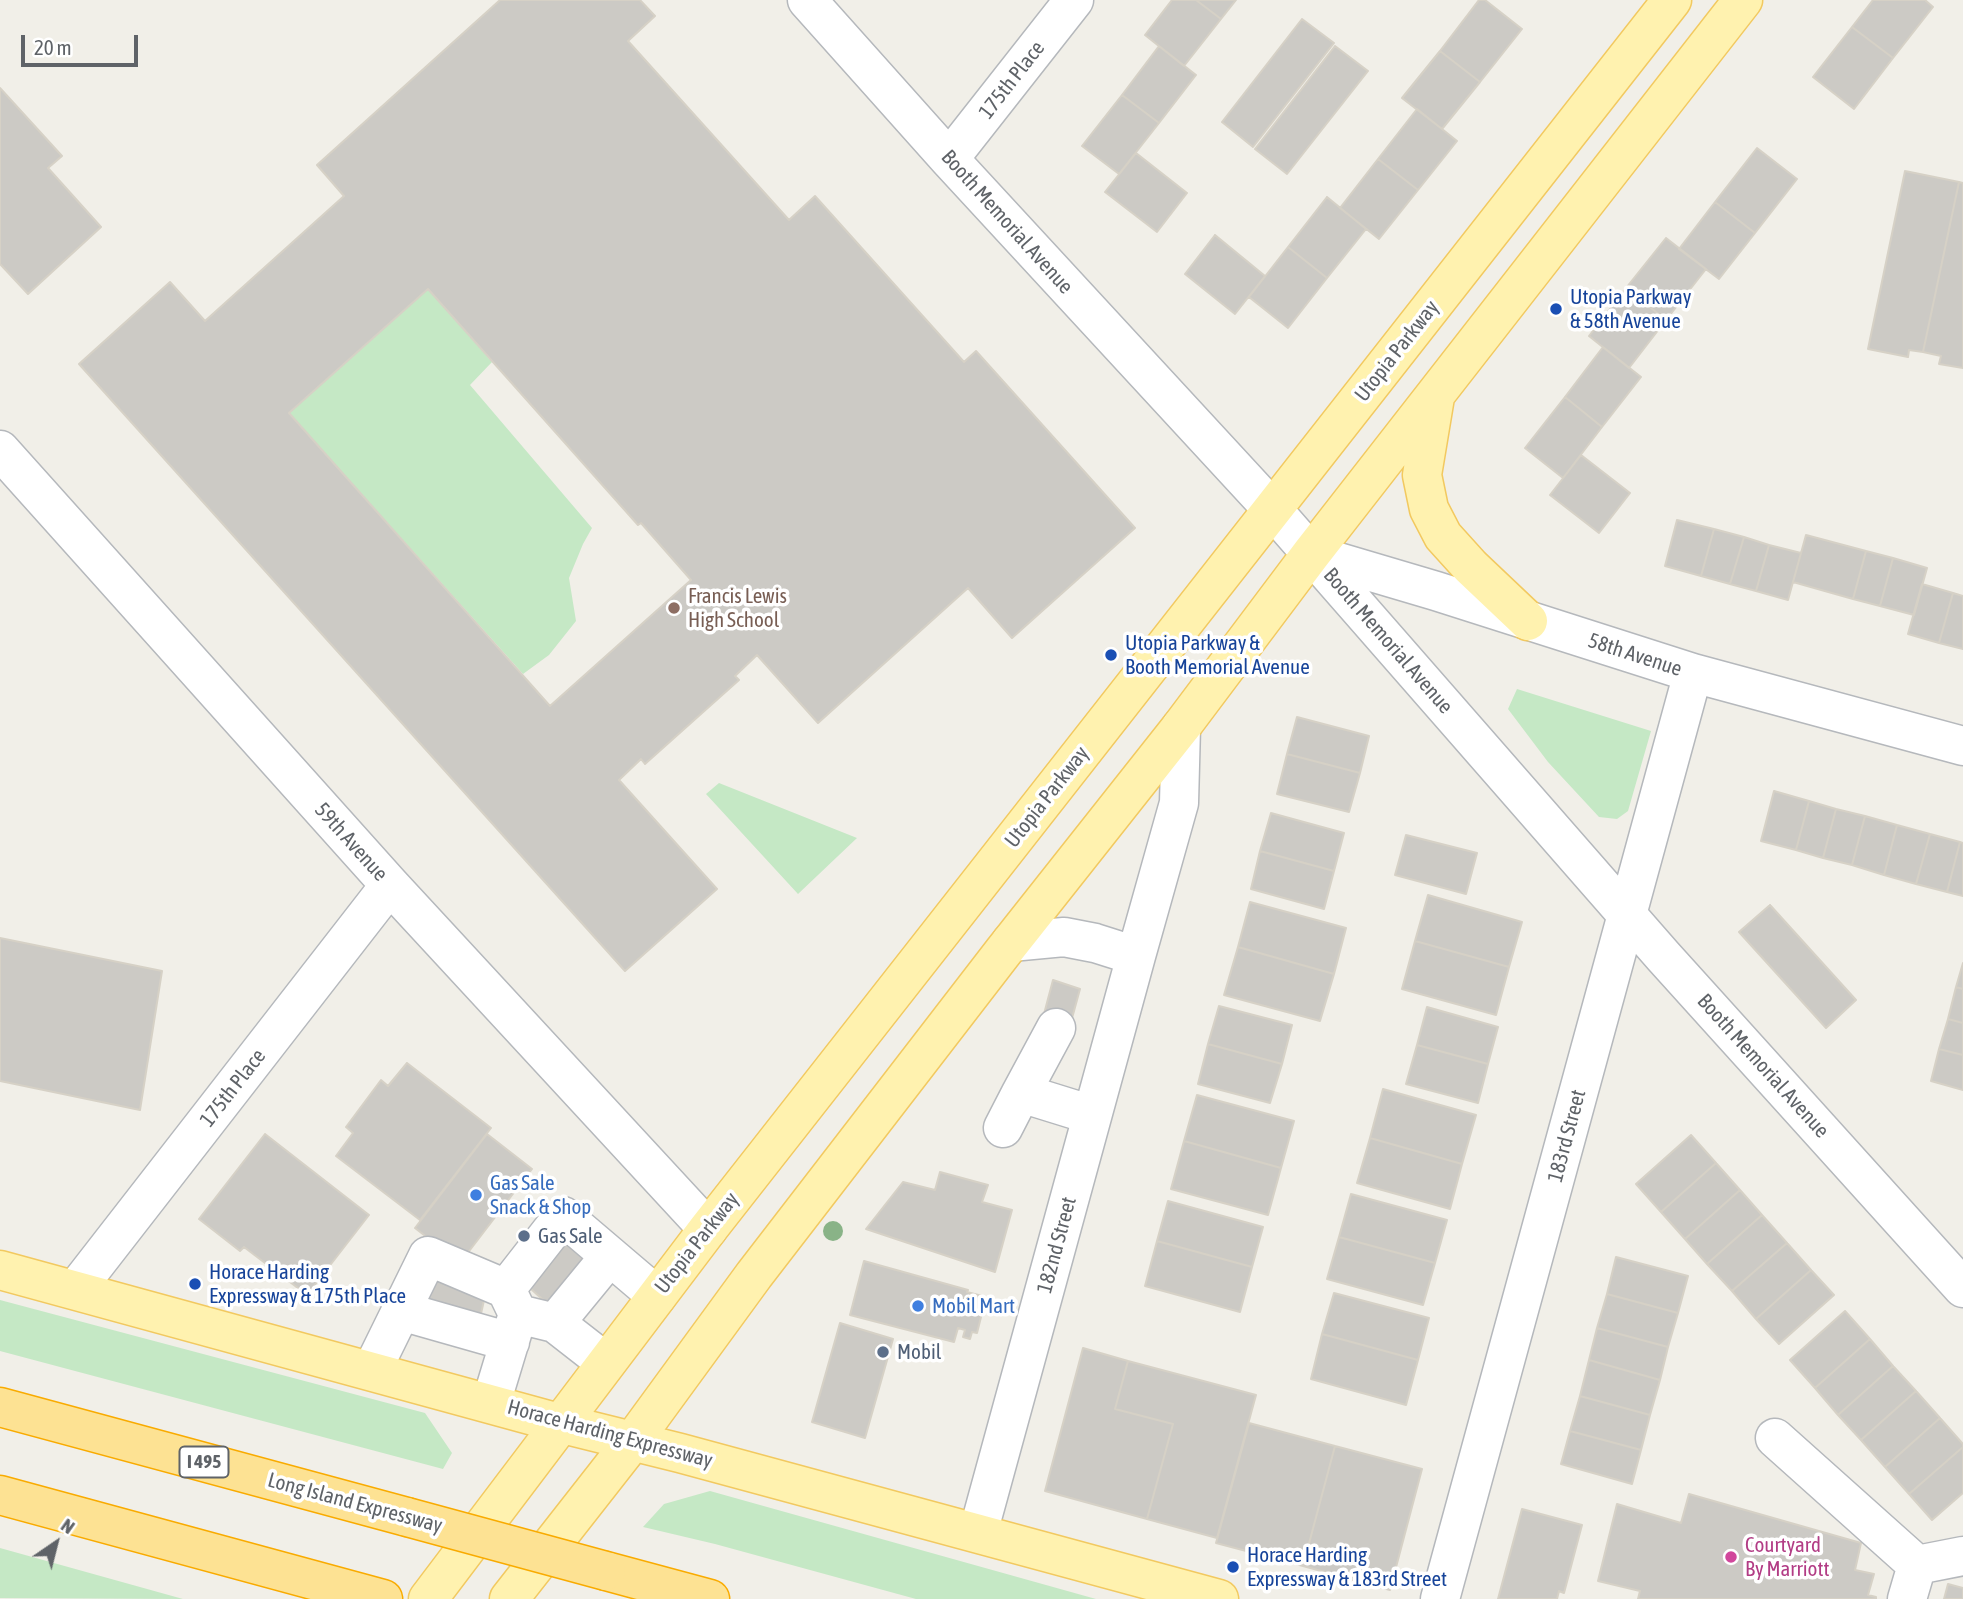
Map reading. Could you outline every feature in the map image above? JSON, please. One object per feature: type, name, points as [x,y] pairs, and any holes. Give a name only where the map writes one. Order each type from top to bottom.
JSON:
[{"type":"highway","name":"Long Island Expressway","points":[[0,1407],[710,1599]]},
{"type":"highway","points":[[0,1495],[367,1595]]},
{"type":"main road","name":"Utopia Parkway","points":[[428,1599],[708,1229],[1672,0]]},
{"type":"main road","points":[[509,1599],[632,1442],[754,1275],[1011,942],[1181,727],[1311,554],[1744,0]]},
{"type":"main road","points":[[1435,395],[1422,475],[1429,509],[1450,544],[1528,621]]},
{"type":"main road","name":"Horace Harding Expressway","points":[[0,1270],[1219,1599]]},
{"type":"street","name":"Booth Memorial Avenue","points":[[807,0],[949,159],[1273,510],[1628,915],[1963,1288]]},
{"type":"street","name":"175th Place","points":[[949,159],[1074,0]]},
{"type":"street","name":"59th Avenue","points":[[0,450],[390,885],[708,1229]]},
{"type":"street","name":"58th Avenue","points":[[1311,554],[1693,673],[1963,746]]},
{"type":"street","name":"183rd Street","points":[[1440,1599],[1693,673]]},
{"type":"street","name":"182nd Street","points":[[978,1534],[1180,803],[1181,727]]},
{"type":"street","name":"175th Place","points":[[76,1289],[390,885]]},
{"type":"street","points":[[1011,942],[1064,937],[1095,943],[1136,956]]},
{"type":"street","points":[[1003,1128],[1056,1028]]},
{"type":"street","points":[[1021,1093],[1092,1115]]},
{"type":"street","points":[[491,1403],[511,1315],[564,1216],[657,1296]]},
{"type":"street","points":[[372,1370],[428,1256],[511,1315]]},
{"type":"street","points":[[555,1322],[610,1256]]},
{"type":"street","points":[[401,1311],[511,1315],[555,1322],[606,1362]]},
{"type":"street","points":[[1775,1438],[1912,1582],[1963,1556]]},
{"type":"green space","points":[[428,289],[492,362],[470,385],[592,528],[569,578],[576,621],[549,655],[523,674],[289,413]]},
{"type":"green space","points":[[1517,689],[1651,731],[1628,811],[1617,819],[1599,817],[1548,762],[1508,709]]},
{"type":"green space","points":[[719,783],[857,838],[798,894],[706,794]]},
{"type":"green space","points":[[0,1300],[425,1413],[452,1453],[443,1469],[0,1351]]},
{"type":"green space","points":[[710,1491],[1096,1599],[916,1599],[643,1527],[664,1504]]},
{"type":"green space","points":[[0,1548],[183,1599],[0,1598]]},
{"type":"building","points":[[500,0],[640,0],[655,16],[628,41],[789,220],[815,196],[964,362],[976,351],[1135,528],[1012,638],[968,588],[818,723],[757,655],[735,676],[739,680],[645,764],[641,759],[619,780],[717,889],[625,971],[79,364],[170,282],[205,321],[344,196],[317,165]],"holes":[[[428,289],[638,525],[641,523],[691,580],[550,706],[289,413]]]},
{"type":"building","points":[[1172,0],[1196,0],[1221,19],[1184,66],[1145,35]]},
{"type":"building","points":[[1196,0],[1236,0],[1221,19]]},
{"type":"building","points":[[1479,0],[1485,0],[1522,29],[1480,82],[1440,51]]},
{"type":"building","points":[[1873,0],[1925,0],[1933,7],[1893,58],[1852,27]]},
{"type":"building","points":[[1302,19],[1334,43],[1253,147],[1222,122]]},
{"type":"building","points":[[1852,27],[1893,58],[1854,109],[1813,77]]},
{"type":"building","points":[[1159,46],[1196,75],[1159,123],[1122,95]]},
{"type":"building","points":[[1335,46],[1368,71],[1287,174],[1255,149]]},
{"type":"building","points":[[1440,51],[1480,82],[1442,129],[1402,98]]},
{"type":"building","points":[[0,88],[62,156],[48,168],[101,227],[28,294],[0,264]]},
{"type":"building","points":[[1122,95],[1159,123],[1119,174],[1082,146]]},
{"type":"building","points":[[1417,109],[1457,141],[1418,190],[1378,159]]},
{"type":"building","points":[[1757,148],[1797,179],[1755,233],[1715,202]]},
{"type":"building","points":[[1136,153],[1187,193],[1157,232],[1105,192]]},
{"type":"building","points":[[1378,159],[1418,190],[1379,239],[1340,208]]},
{"type":"building","points":[[1905,171],[1959,182],[1923,352],[1909,350],[1908,357],[1868,349]]},
{"type":"building","points":[[1959,182],[1963,183],[1963,368],[1939,364],[1941,356],[1923,352]]},
{"type":"building","points":[[1327,197],[1366,229],[1327,278],[1288,247]]},
{"type":"building","points":[[1715,202],[1755,233],[1719,279],[1679,249]]},
{"type":"building","points":[[1215,235],[1265,276],[1235,314],[1185,274]]},
{"type":"building","points":[[1666,238],[1706,269],[1666,320],[1626,288]]},
{"type":"building","points":[[1288,247],[1327,278],[1288,328],[1249,297]]},
{"type":"building","points":[[1626,288],[1666,320],[1629,368],[1589,336]]},
{"type":"building","points":[[1603,347],[1641,377],[1602,427],[1565,397]]},
{"type":"building","points":[[1565,397],[1602,427],[1563,478],[1525,448]]},
{"type":"building","points":[[1581,455],[1630,493],[1599,533],[1550,495]]},
{"type":"building","points":[[1677,520],[1714,529],[1701,576],[1665,566]]},
{"type":"building","points":[[1714,529],[1744,537],[1730,584],[1701,576]]},
{"type":"building","points":[[1806,535],[1866,551],[1853,599],[1793,582]]},
{"type":"building","points":[[1744,537],[1769,545],[1756,591],[1730,584]]},
{"type":"building","points":[[1769,545],[1801,553],[1788,600],[1756,591]]},
{"type":"building","points":[[1866,551],[1893,558],[1880,606],[1853,599]]},
{"type":"building","points":[[1893,558],[1927,568],[1914,615],[1880,606]]},
{"type":"building","points":[[1922,584],[1953,593],[1939,643],[1908,634]]},
{"type":"building","points":[[1953,593],[1963,596],[1963,649],[1939,643]]},
{"type":"building","points":[[1297,717],[1369,736],[1360,773],[1287,754]]},
{"type":"building","points":[[1287,754],[1360,773],[1349,812],[1277,794]]},
{"type":"building","points":[[1774,791],[1809,801],[1796,850],[1761,841]]},
{"type":"building","points":[[1809,801],[1836,809],[1823,858],[1796,850]]},
{"type":"building","points":[[1836,809],[1865,816],[1852,865],[1823,858]]},
{"type":"building","points":[[1271,813],[1344,833],[1334,871],[1260,851]]},
{"type":"building","points":[[1865,816],[1897,825],[1884,875],[1852,865]]},
{"type":"building","points":[[1897,825],[1930,834],[1916,884],[1884,875]]},
{"type":"building","points":[[1930,834],[1960,842],[1947,892],[1916,884]]},
{"type":"building","points":[[1406,835],[1477,853],[1466,894],[1395,875]]},
{"type":"building","points":[[1960,842],[1963,843],[1963,896],[1947,892]]},
{"type":"building","points":[[1260,851],[1334,871],[1324,909],[1251,889]]},
{"type":"building","points":[[1428,895],[1522,922],[1509,967],[1415,941]]},
{"type":"building","points":[[1250,902],[1346,928],[1334,974],[1238,947]]},
{"type":"building","points":[[1770,905],[1856,1000],[1826,1028],[1739,932]]},
{"type":"building","points":[[0,938],[162,971],[140,1110],[0,1081]]},
{"type":"building","points":[[1415,941],[1509,967],[1496,1015],[1402,989]]},
{"type":"building","points":[[1238,947],[1334,974],[1320,1021],[1224,995]]},
{"type":"building","points":[[1963,963],[1963,989],[1956,987]]},
{"type":"building","points":[[1053,980],[1080,989],[1071,1022],[1044,1014]]},
{"type":"building","points":[[1956,987],[1963,989],[1963,1023],[1948,1019]]},
{"type":"building","points":[[1219,1006],[1292,1025],[1282,1064],[1208,1044]]},
{"type":"building","points":[[1427,1007],[1498,1027],[1488,1064],[1417,1045]]},
{"type":"building","points":[[1948,1019],[1963,1023],[1963,1055],[1939,1049]]},
{"type":"building","points":[[1208,1044],[1282,1064],[1270,1103],[1198,1084]]},
{"type":"building","points":[[1417,1045],[1488,1064],[1478,1103],[1406,1084]]},
{"type":"building","points":[[1939,1049],[1963,1055],[1963,1090],[1931,1081]]},
{"type":"building","points":[[407,1063],[491,1128],[420,1220],[336,1156],[353,1133],[346,1127],[381,1080],[388,1086]]},
{"type":"building","points":[[1383,1089],[1476,1115],[1462,1164],[1370,1138]]},
{"type":"building","points":[[1197,1095],[1294,1121],[1281,1168],[1184,1141]]},
{"type":"building","points":[[265,1134],[369,1215],[307,1295],[244,1247],[240,1251],[199,1219]]},
{"type":"building","name":"Gas Sale Snack & Shop","points":[[487,1134],[532,1169],[460,1263],[415,1228]]},
{"type":"building","points":[[1691,1135],[1716,1163],[1661,1212],[1636,1184]]},
{"type":"building","points":[[1370,1138],[1462,1164],[1450,1209],[1357,1183]]},
{"type":"building","points":[[1184,1141],[1281,1168],[1268,1215],[1171,1189]]},
{"type":"building","points":[[1716,1163],[1740,1190],[1685,1239],[1661,1212]]},
{"type":"building","points":[[940,1172],[988,1185],[982,1202],[1012,1210],[995,1272],[866,1229],[903,1182],[935,1190]]},
{"type":"building","points":[[1740,1190],[1762,1215],[1707,1264],[1685,1239]]},
{"type":"building","points":[[1351,1194],[1447,1220],[1435,1263],[1339,1237]]},
{"type":"building","points":[[1168,1201],[1263,1227],[1252,1267],[1157,1241]]},
{"type":"building","points":[[1762,1215],[1787,1243],[1732,1291],[1707,1264]]},
{"type":"building","points":[[557,1235],[592,1261],[553,1309],[520,1279]]},
{"type":"building","points":[[1339,1237],[1435,1263],[1423,1305],[1327,1279]]},
{"type":"building","points":[[1157,1241],[1252,1267],[1240,1312],[1145,1286]]},
{"type":"building","points":[[1787,1243],[1811,1270],[1756,1319],[1732,1291]]},
{"type":"building","points":[[1616,1257],[1688,1276],[1678,1313],[1607,1294]]},
{"type":"building","name":"Mobil Mart","points":[[864,1261],[986,1297],[977,1333],[972,1332],[970,1339],[963,1337],[965,1330],[958,1328],[954,1342],[850,1315]]},
{"type":"building","points":[[1811,1270],[1834,1295],[1779,1344],[1756,1319]]},
{"type":"building","points":[[434,1272],[487,1287],[478,1327],[420,1311]]},
{"type":"building","points":[[1334,1293],[1429,1318],[1418,1360],[1322,1334]]},
{"type":"building","points":[[1607,1294],[1678,1313],[1668,1347],[1597,1328]]},
{"type":"building","points":[[1845,1311],[1870,1339],[1815,1388],[1790,1360]]},
{"type":"building","points":[[840,1323],[893,1339],[865,1438],[812,1422]]},
{"type":"building","points":[[1597,1328],[1668,1347],[1660,1380],[1589,1360]]},
{"type":"building","points":[[1322,1334],[1418,1360],[1406,1405],[1311,1379]]},
{"type":"building","points":[[1870,1339],[1893,1366],[1838,1415],[1815,1388]]},
{"type":"building","points":[[1083,1348],[1128,1361],[1115,1409],[1173,1424],[1147,1519],[1045,1491]]},
{"type":"building","points":[[1589,1360],[1660,1380],[1650,1415],[1580,1396]]},
{"type":"building","points":[[1128,1361],[1256,1395],[1217,1538],[1147,1519],[1173,1424],[1115,1409]]},
{"type":"building","points":[[1893,1366],[1916,1391],[1861,1440],[1838,1415]]},
{"type":"building","points":[[1916,1391],[1940,1418],[1885,1467],[1861,1440]]},
{"type":"building","points":[[1580,1396],[1650,1415],[1641,1450],[1570,1431]]},
{"type":"building","points":[[1940,1418],[1963,1447],[1909,1494],[1885,1467]]},
{"type":"building","points":[[1249,1423],[1335,1446],[1303,1566],[1216,1543]]},
{"type":"building","points":[[1570,1431],[1641,1450],[1632,1484],[1561,1464]]},
{"type":"building","points":[[1335,1446],[1422,1469],[1390,1590],[1303,1566]]},
{"type":"building","points":[[1963,1447],[1963,1493],[1932,1520],[1909,1494]]},
{"type":"building","name":"Courtyard By Marriott","points":[[1689,1494],[1861,1543],[1855,1570],[1874,1574],[1868,1595],[1876,1599],[1638,1599],[1640,1591],[1598,1581],[1617,1504],[1681,1523]]},
{"type":"building","points":[[1522,1509],[1582,1525],[1564,1593],[1559,1591],[1557,1599],[1498,1599]]},
{"type":"building","points":[[1948,1584],[1963,1588],[1963,1599],[1944,1599]]},
{"type":"place","name":"Utopia Parkway & 58th Avenue","points":[[1556,309]]},
{"type":"place","name":"Francis Lewis High School","points":[[674,608]]},
{"type":"place","name":"Utopia Parkway & Booth Memorial Avenue","points":[[1111,655]]},
{"type":"place","name":"Gas Sale Snack & Shop","points":[[476,1195]]},
{"type":"place","name":"Gas Sale","points":[[524,1236]]},
{"type":"place","name":"Horace Harding Expressway & 175th Place","points":[[195,1284]]},
{"type":"place","name":"Mobil Mart","points":[[918,1306]]},
{"type":"place","name":"Mobil","points":[[883,1352]]},
{"type":"place","name":"Courtyard By Marriott","points":[[1731,1557]]},
{"type":"place","name":"Horace Harding Expressway & 183rd Street","points":[[1233,1567]]}]
